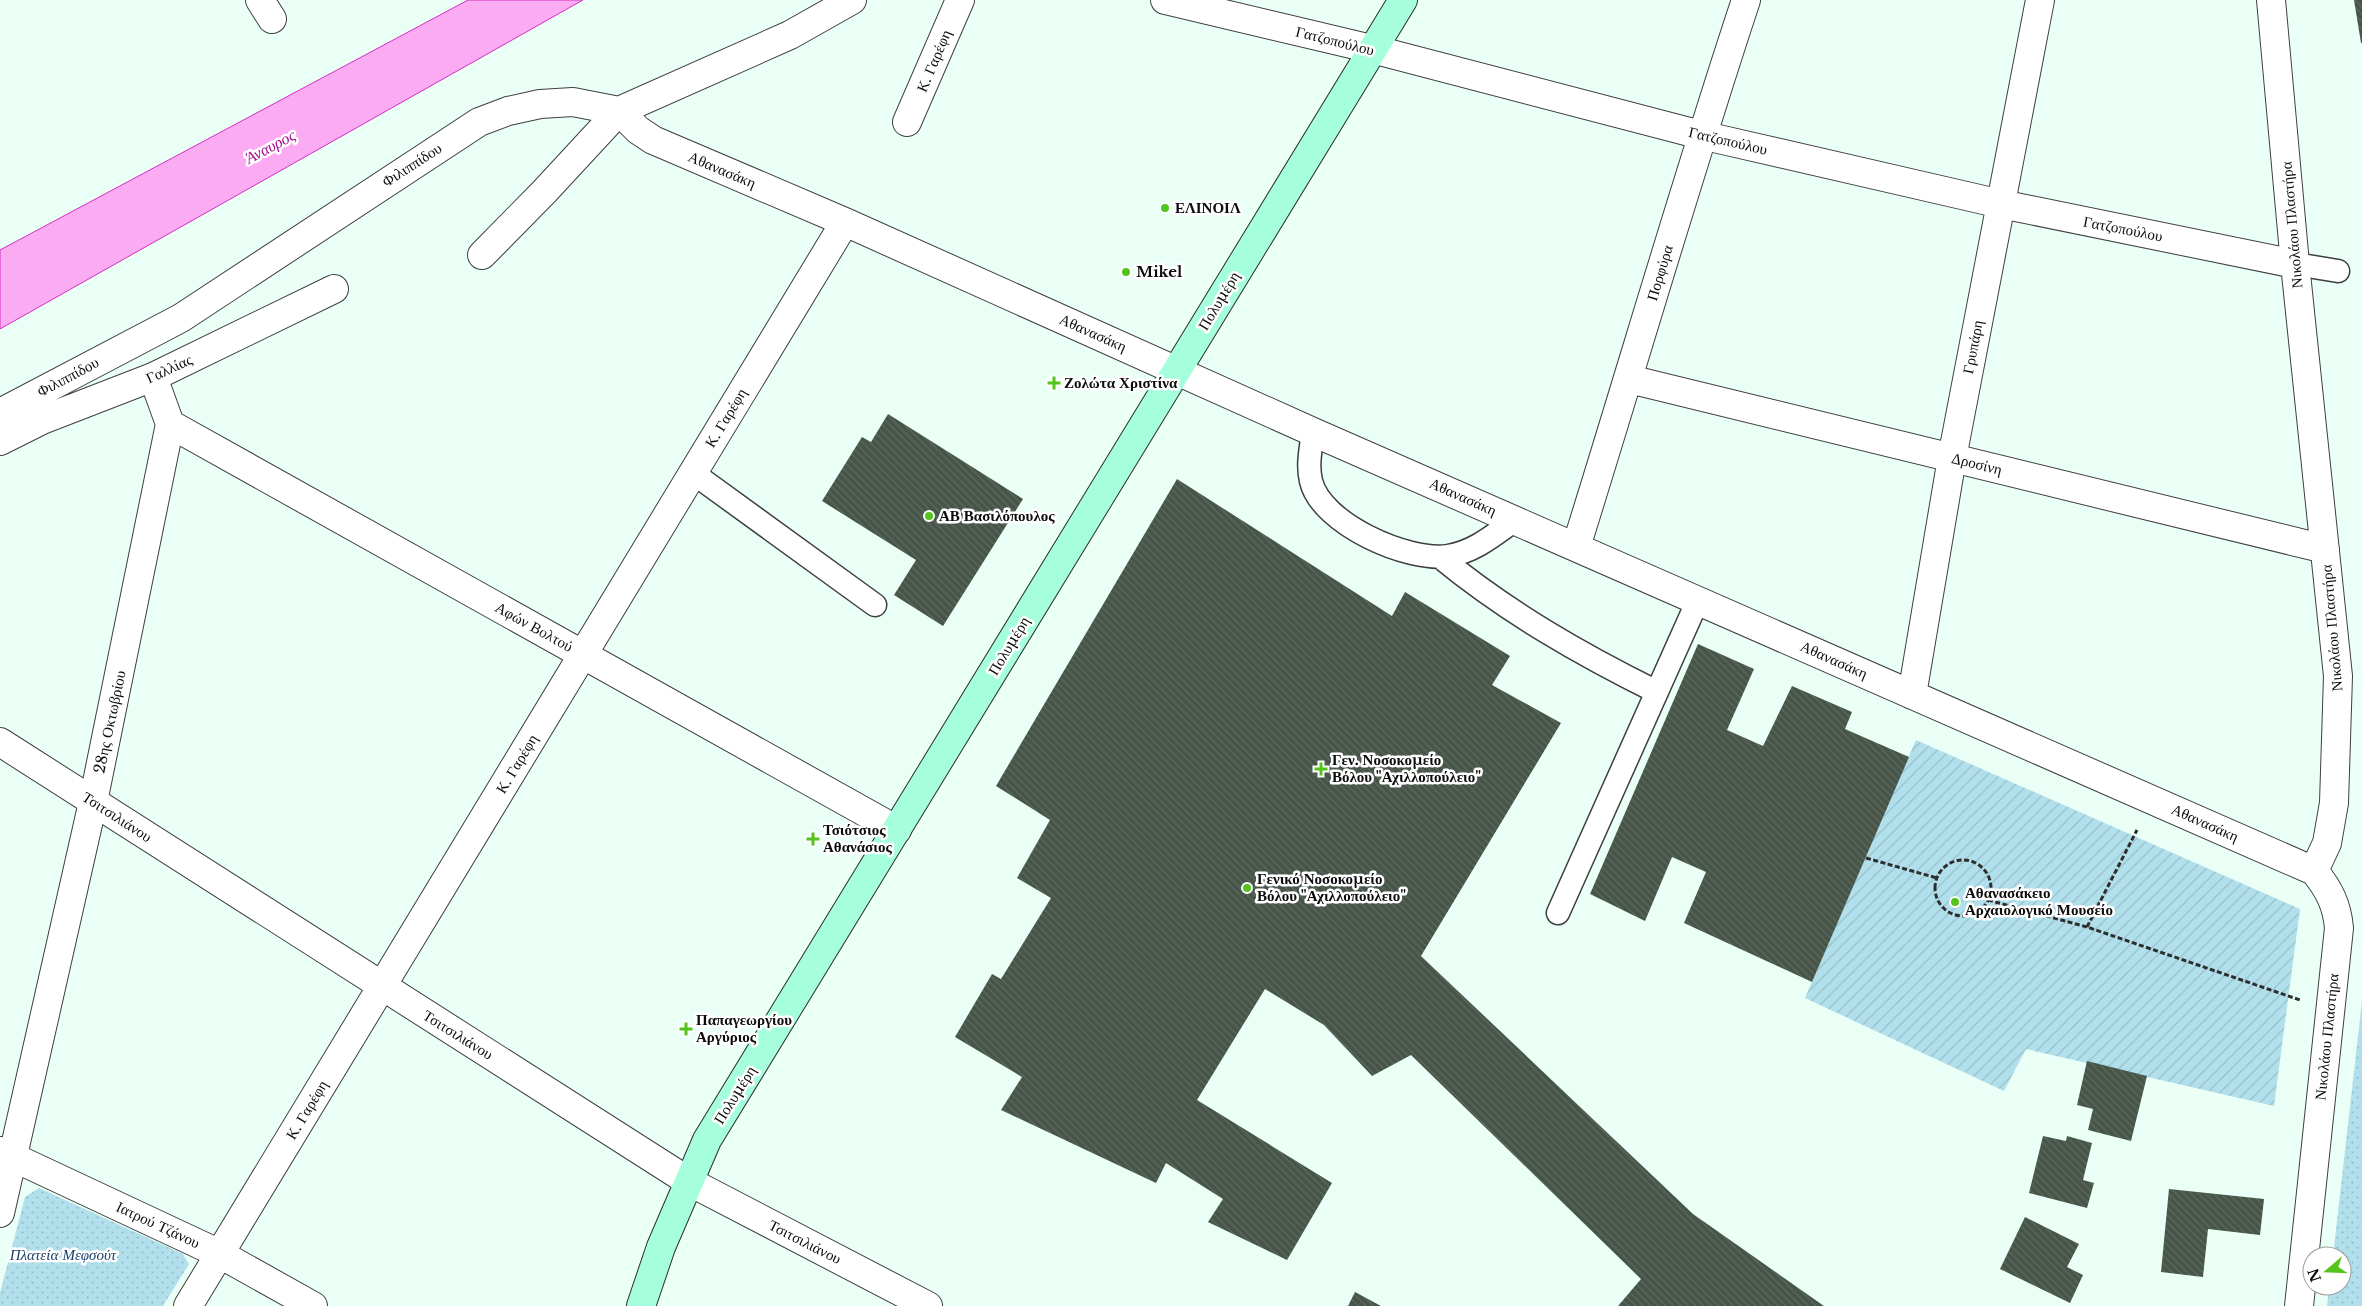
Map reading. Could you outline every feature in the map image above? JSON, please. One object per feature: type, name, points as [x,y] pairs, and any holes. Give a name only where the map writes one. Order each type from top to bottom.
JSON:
[{"type":"main road","name":"Πολυμέρη","points":[[641,1306],[661,1247],[707,1140],[1403,0]]},
{"type":"street","points":[[482,255],[619,111],[790,35],[852,0]]},
{"type":"street","name":"Κ. Γαρέφη","points":[[908,122],[960,0]]},
{"type":"street","name":"Γατζοπούλου","points":[[1165,0],[1372,50],[1701,135],[2001,204],[2295,264]]},
{"type":"street","name":"Πορφύρα","points":[[1576,547],[1629,378],[1701,135],[1746,0]]},
{"type":"street","name":"Γρυπάρη","points":[[1912,695],[1952,458],[2040,0]]},
{"type":"street","name":"Νικολάου Πλαστήρα","points":[[2271,0],[2295,264],[2338,676],[2334,804],[2327,843],[2314,871],[2325,884],[2335,902],[2338,928],[2299,1306]]},
{"type":"street","name":"Φιλιππίδου","points":[[0,413],[181,318],[479,122],[508,111],[540,104],[573,102],[619,111]]},
{"type":"street","name":"Αθανασάκη","points":[[619,111],[638,130],[653,140],[845,222],[1314,432],[2314,871]]},
{"type":"street","name":"Κ. Γαρέφη","points":[[188,1306],[845,222]]},
{"type":"street","name":"Γαλλίας","points":[[0,441],[42,420],[153,378],[334,289]]},
{"type":"street","points":[[153,378],[170,424]]},
{"type":"street","name":"Δροσίνη","points":[[1629,378],[2325,549]]},
{"type":"street","name":"Αφών Βολτού","points":[[170,424],[897,830]]},
{"type":"street","name":"28ης Οκτωβρίου","points":[[0,1213],[7,1154],[93,802],[170,424]]},
{"type":"street","name":"Τσιτσιλιάνου","points":[[0,742],[688,1181],[928,1306]]},
{"type":"street","name":"Ιατρού Τζάνου","points":[[7,1154],[220,1254],[313,1306]]},
{"type":"lane","points":[[2295,264],[2338,270]]},
{"type":"lane","points":[[1314,432],[1309,470],[1311,483],[1323,502],[1356,530],[1396,549],[1415,555],[1440,557],[1460,553],[1477,546],[1515,520]]},
{"type":"lane","points":[[692,473],[875,605]]},
{"type":"lane","points":[[1440,557],[1501,604],[1550,635],[1657,692]]},
{"type":"lane","points":[[1558,913],[1698,600]]},
{"type":"path","points":[[2087,927],[2152,800]]},
{"type":"path","points":[[1866,858],[1937,878]]},
{"type":"path","points":[[1963,859],[1973,861],[1988,873],[1991,882],[1988,900],[1976,913],[1967,916],[1950,912],[1938,899],[1935,890],[1937,878],[1946,865],[1954,861],[1963,859]]},
{"type":"path","points":[[1988,900],[2087,927],[2288,997],[2329,1007]]},
{"type":"green space","points":[[1916,740],[2300,909],[2274,1106],[2026,1049],[2004,1091],[1805,998]]},
{"type":"green space","points":[[2362,1001],[2362,1306],[2327,1306],[2328,1296],[2352,1296],[2352,1246],[2334,1246]]},
{"type":"green space","name":"Πλατεία Μεφσούτ","points":[[39,1188],[183,1254],[189,1264],[163,1306],[0,1306],[0,1293],[25,1197]]},
{"type":"water","name":"Άναυρος","points":[[468,0],[583,0],[0,329],[0,250]]},
{"type":"building","points":[[2354,0],[2362,0],[2362,43],[2361,43]]},
{"type":"building","name":"ΑΒ Βασιλόπουλος","points":[[888,414],[1023,499],[943,626],[894,595],[916,560],[822,501],[862,437],[871,442]]},
{"type":"building","name":"Γενικό Νοσοκομείο Βόλου \"Αχιλλοπούλειο\"","points":[[1177,479],[1392,616],[1405,592],[1510,656],[1492,685],[1561,723],[1421,956],[1693,1214],[1824,1306],[1618,1306],[1641,1279],[1411,1055],[1372,1076],[1324,1025],[1265,989],[1197,1100],[1332,1183],[1287,1260],[1208,1222],[1223,1199],[1166,1163],[1156,1183],[1001,1110],[1022,1077],[955,1037],[992,974],[1001,979],[1051,898],[1017,878],[1050,820],[996,786]]},
{"type":"building","points":[[1698,644],[1754,669],[1727,730],[1763,746],[1792,686],[1852,712],[1845,729],[1909,757],[1812,982],[1684,923],[1706,872],[1672,857],[1645,921],[1590,894]]},
{"type":"building","points":[[2087,1061],[2147,1076],[2131,1141],[2088,1130],[2093,1109],[2077,1105]]},
{"type":"building","points":[[2043,1136],[2066,1141],[2067,1136],[2092,1143],[2083,1180],[2094,1183],[2087,1208],[2029,1193]]},
{"type":"building","points":[[2169,1189],[2264,1199],[2260,1235],[2208,1229],[2203,1277],[2161,1272]]},
{"type":"building","points":[[2025,1217],[2079,1244],[2067,1267],[2083,1275],[2070,1303],[2000,1269]]},
{"type":"building","points":[[1355,1292],[1381,1306],[1348,1306]]},
{"type":"place","name":"ΕΛΙΝΟΙΛ","points":[[1165,208]]},
{"type":"place","name":"Mikel","points":[[1126,272]]},
{"type":"place","name":"Ζολώτα Χριστίνα","points":[[1054,383]]},
{"type":"place","name":"ΑΒ Βασιλόπουλος","points":[[929,516]]},
{"type":"place","name":"Γεν. Νοσοκομείο Βόλου \"Αχιλλοπούλειο\"","points":[[1321,769]]},
{"type":"place","name":"Τσιότσιος Αθανάσιος","points":[[813,839]]},
{"type":"place","name":"Γενικό Νοσοκομείο Βόλου \"Αχιλλοπούλειο\"","points":[[1247,888]]},
{"type":"place","name":"Αθανασάκειο Αρχαιολογικό Μουσείο","points":[[1955,902]]},
{"type":"place","name":"Παπαγεωργίου Αργύριος","points":[[686,1029]]}]
